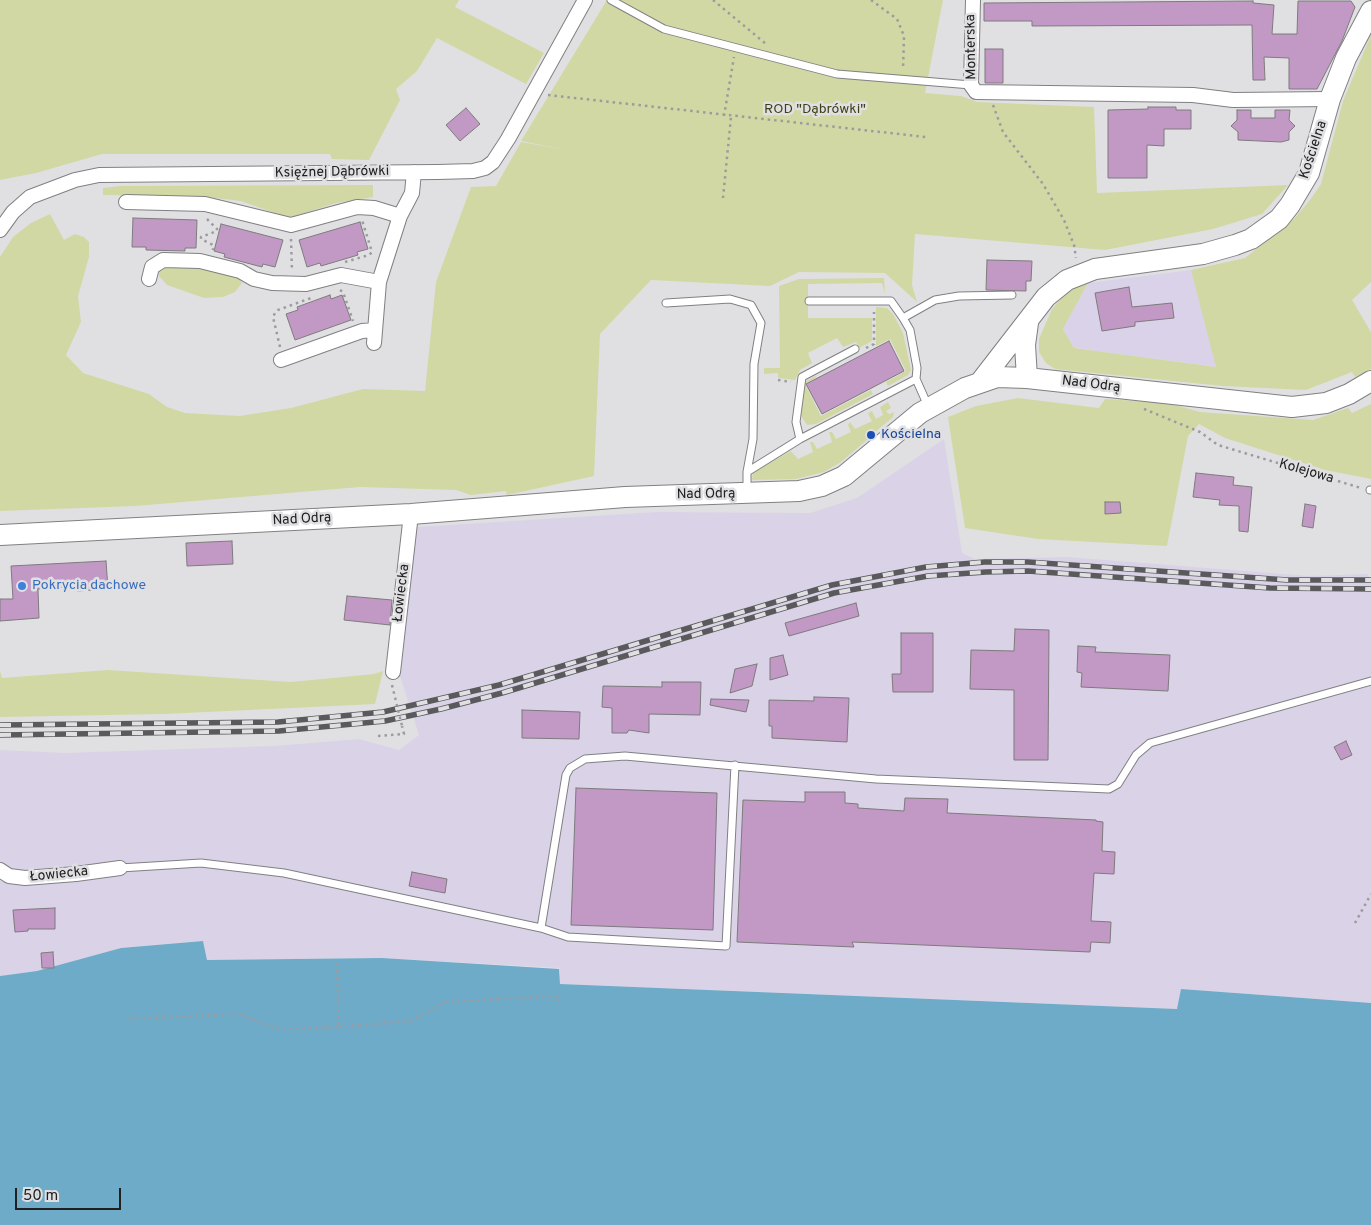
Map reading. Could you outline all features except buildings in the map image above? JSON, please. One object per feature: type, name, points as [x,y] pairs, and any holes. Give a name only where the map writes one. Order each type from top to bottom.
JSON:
[{"type":"street","name":"Księżnej Dąbrówki","points":[[0,230],[13,212],[30,197],[75,180],[99,176],[473,171],[485,168],[493,162],[508,139],[585,0]]},
{"type":"street","name":"Monterska","points":[[973,0],[979,90]]},
{"type":"street","name":"Kościelna","points":[[981,382],[1031,316],[1057,286],[1083,272],[1218,250],[1252,239],[1266,230],[1290,205],[1301,189],[1315,153],[1330,99],[1346,58],[1371,11]]},
{"type":"street","name":"Kościelna","points":[[979,90],[1193,95],[1233,100],[1330,99]]},
{"type":"street","points":[[281,360],[362,331],[375,337],[379,282],[400,216],[412,193],[414,172]]},
{"type":"street","points":[[126,202],[205,204],[291,225],[357,207],[374,208],[400,216]]},
{"type":"street","points":[[149,280],[152,267],[163,260],[200,262],[240,271],[254,279],[272,283],[306,284],[341,275],[379,282]]},
{"type":"street","name":"Kościelna","points":[[1027,378],[1025,340],[1031,316]]},
{"type":"street","name":"Nad Odrą","points":[[0,535],[411,514],[625,497],[799,491],[833,482],[849,473],[900,428],[929,407],[958,391],[997,377],[1027,378],[1292,408],[1326,403],[1349,394],[1371,381]]},
{"type":"street","name":"Łowiecka","points":[[392,679],[411,514]]},
{"type":"street","name":"Łowiecka","points":[[0,870],[9,876],[25,878],[120,868]]},
{"type":"lane","points":[[611,0],[664,29],[837,74],[979,90]]},
{"type":"lane","points":[[903,318],[935,300],[959,296],[1012,295]]},
{"type":"lane","points":[[666,303],[730,299],[751,305],[761,323],[754,364],[752,439],[747,472],[747,494]]},
{"type":"lane","points":[[809,301],[891,301],[910,330],[917,368],[916,379],[929,407]]},
{"type":"lane","points":[[800,439],[796,422],[802,377],[854,349]]},
{"type":"lane","points":[[747,472],[800,439],[916,379]]},
{"type":"lane","points":[[542,928],[566,774],[570,768],[585,759],[626,756],[876,779],[1109,789],[1118,784],[1136,755],[1150,743],[1371,681]]},
{"type":"lane","points":[[120,868],[202,863],[284,873],[542,928],[568,937],[726,946],[735,765]]},
{"type":"path","points":[[713,0],[787,61]]},
{"type":"path","points":[[871,0],[897,19],[904,36],[903,80]]},
{"type":"path","points":[[724,116],[736,49]]},
{"type":"path","points":[[535,90],[550,96],[926,137]]},
{"type":"path","points":[[979,90],[1003,132],[1043,184],[1064,220],[1074,245],[1077,265]]},
{"type":"path","points":[[724,198],[731,116]]},
{"type":"path","points":[[344,262],[372,252],[362,220],[365,215]]},
{"type":"path","points":[[205,217],[217,229],[215,233],[201,237],[201,239],[213,245],[211,256]]},
{"type":"path","points":[[291,225],[292,276]]},
{"type":"path","points":[[338,289],[343,292],[354,324]]},
{"type":"path","points":[[296,355],[292,344],[280,348],[273,317],[278,310],[319,295]]},
{"type":"path","points":[[872,300],[874,342]]},
{"type":"path","points":[[778,380],[796,382]]},
{"type":"path","name":"Kolejowa","points":[[1140,406],[1200,432],[1218,445],[1370,490]]},
{"type":"path","points":[[378,736],[404,734],[392,679]]},
{"type":"path","points":[[1355,923],[1371,894]]},
{"type":"path","points":[[336,959],[338,1027]]},
{"type":"path","points":[[130,1019],[239,1014],[278,1029],[338,1027],[410,1021],[444,1002],[558,996],[558,1004]]},
{"type":"shaded area","points":[[1191,270],[1217,367],[1074,348],[1063,329],[1088,283]]},
{"type":"shaded area","points":[[944,439],[962,553],[975,559],[1067,557],[1309,576],[1368,574],[1371,582],[1371,1003],[1182,989],[1178,1009],[560,984],[559,968],[382,958],[207,960],[203,941],[121,948],[37,971],[0,976],[0,750],[64,753],[274,746],[359,739],[399,750],[419,735],[400,676],[417,527],[657,512],[810,513],[857,498]]},
{"type":"green space","points":[[0,0],[459,0],[455,7],[544,53],[526,84],[437,38],[417,71],[396,89],[400,100],[369,160],[332,159],[330,154],[102,154],[36,173],[0,180]]},
{"type":"green space","name":"ROD \"Dąbrówki\"","points":[[607,0],[943,0],[925,93],[961,96],[977,102],[1094,107],[1097,193],[1288,185],[1262,214],[1213,229],[1105,250],[915,234],[912,285],[917,302],[885,273],[799,272],[770,286],[651,280],[600,334],[594,476],[507,495],[506,491],[471,495],[456,490],[360,487],[135,506],[0,511],[0,257],[13,237],[31,223],[50,214],[64,240],[75,234],[84,237],[89,242],[89,257],[78,296],[81,322],[66,355],[83,373],[149,394],[167,407],[185,413],[240,416],[291,408],[363,389],[425,391],[436,282],[471,187],[496,186],[521,142],[562,149],[521,141]]},
{"type":"green space","points":[[1371,35],[1371,282],[1352,300],[1371,332],[1371,369],[1355,377],[1352,372],[1306,390],[1223,386],[1055,369],[1046,363],[1039,352],[1039,339],[1052,309],[1065,294],[1077,285],[1088,283],[1063,329],[1074,348],[1216,367],[1191,270],[1245,258],[1294,219],[1310,200],[1321,184],[1343,101]]},
{"type":"green space","points":[[373,185],[373,197],[336,203],[289,218],[241,201],[198,196],[103,195],[103,188],[120,186]]},
{"type":"green space","points":[[164,267],[199,268],[238,278],[242,283],[235,292],[223,297],[204,298],[167,285],[159,276],[159,269]]},
{"type":"green space","points":[[884,278],[885,294],[882,283],[808,284],[808,318],[872,318],[872,341],[859,348],[856,342],[843,347],[837,338],[808,353],[812,363],[800,370],[795,380],[778,378],[778,373],[764,374],[764,368],[780,368],[779,286],[799,279]]},
{"type":"green space","points":[[876,307],[887,308],[893,314],[903,333],[911,370],[908,375],[888,386],[886,382],[906,371],[890,339],[876,346]]},
{"type":"green space","points":[[815,376],[817,377],[805,384],[821,416],[871,390],[873,394],[816,424],[807,425],[800,414],[805,382]]},
{"type":"green space","points":[[1018,398],[1099,408],[1105,399],[1168,403],[1200,412],[1313,420],[1348,408],[1352,413],[1371,404],[1371,479],[1325,470],[1225,438],[1199,424],[1188,436],[1167,546],[1038,539],[965,528],[948,417],[976,406]]},
{"type":"green space","points":[[888,402],[891,408],[886,411],[889,414],[894,412],[893,417],[874,433],[872,432],[867,436],[868,439],[841,462],[824,472],[796,479],[752,480],[753,473],[757,470],[791,451],[798,459],[813,452],[810,442],[813,442],[817,449],[832,442],[829,432],[832,432],[836,439],[851,432],[848,425],[850,422],[855,429],[872,421],[868,414],[872,411],[876,419],[883,415],[880,407]]},
{"type":"green space","points":[[108,670],[291,682],[374,674],[383,671],[375,704],[164,714],[0,717],[0,671],[2,678]]},
{"type":"water","points":[[203,941],[207,960],[382,958],[559,969],[560,984],[1177,1009],[1181,989],[1371,1003],[1371,1225],[0,1225],[0,976],[37,971],[121,948]]},
{"type":"railway","points":[[0,725],[278,722],[383,712],[499,685],[832,585],[926,567],[985,562],[1028,562],[1287,580],[1371,580]]},
{"type":"railway","points":[[0,735],[279,731],[385,721],[502,693],[834,593],[928,576],[1028,571],[1270,588],[1371,589]]},
{"type":"place","name":"Kościelna","points":[[871,435]]},
{"type":"place","name":"Pokrycia dachowe","points":[[22,586]]}]
